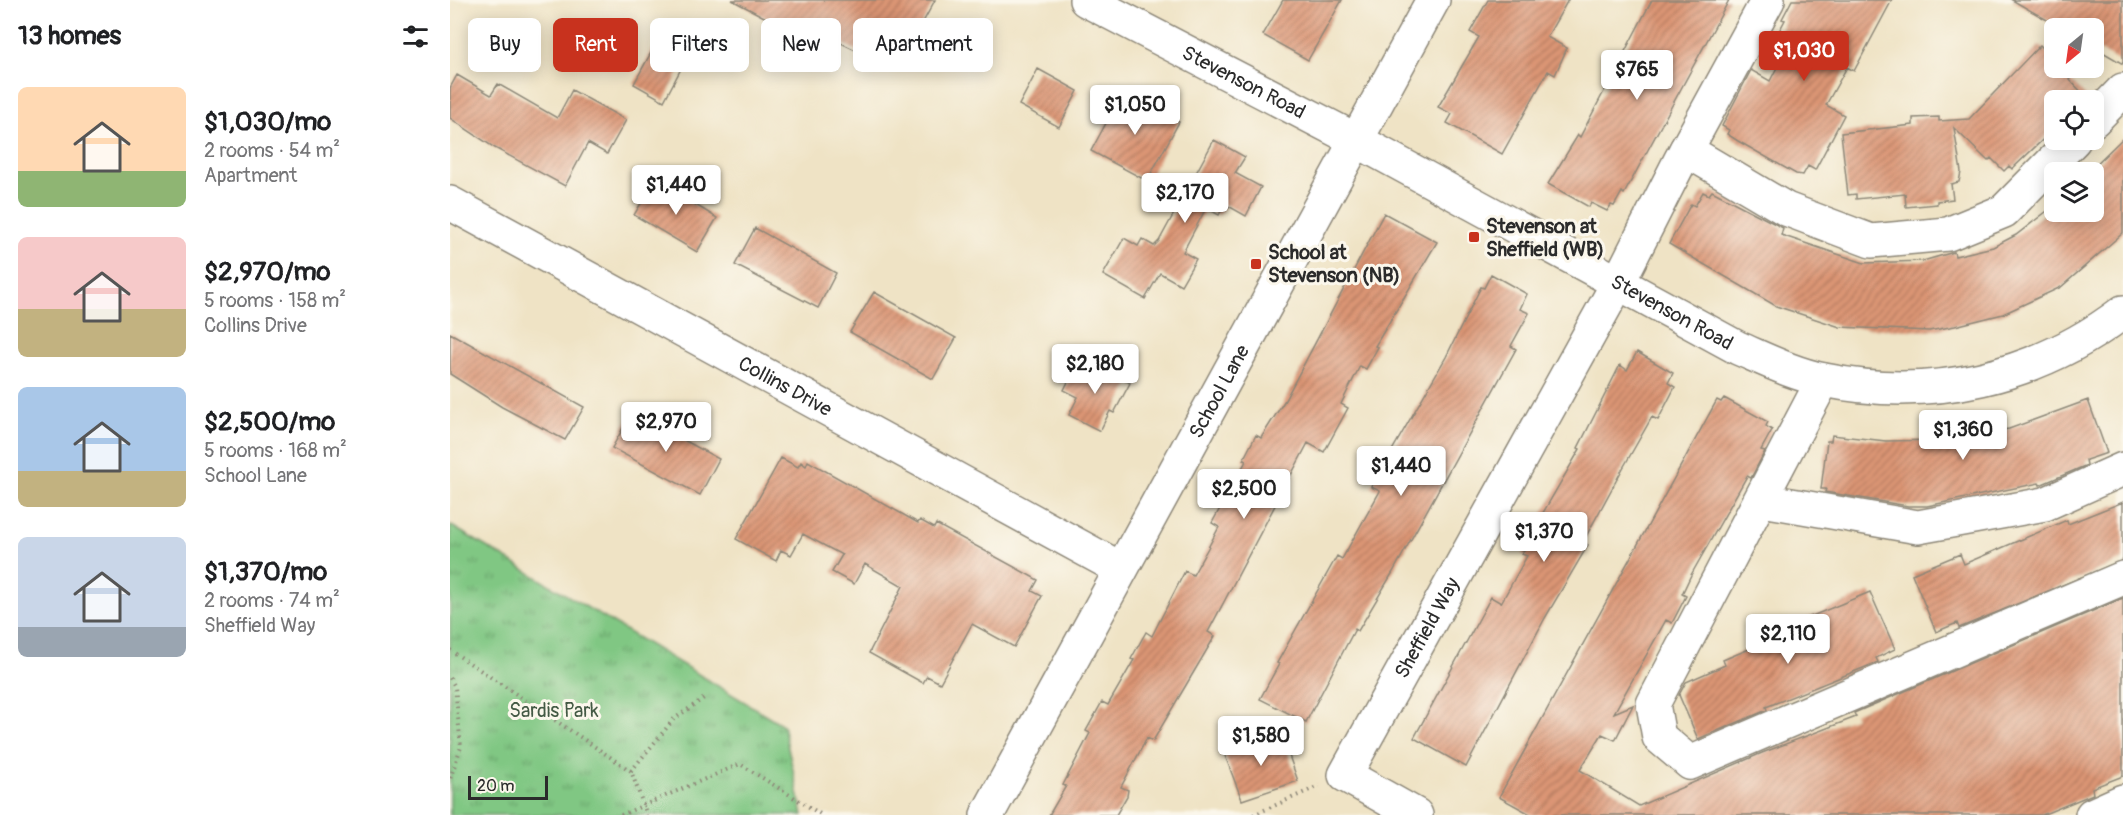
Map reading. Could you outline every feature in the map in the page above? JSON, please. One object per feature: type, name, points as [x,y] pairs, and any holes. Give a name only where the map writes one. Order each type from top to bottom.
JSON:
[{"type":"street","name":"Stevenson Road","points":[[1086,0],[1356,140],[1738,348],[1788,369],[1823,380],[1878,388],[1923,388],[1965,383],[2050,357],[2088,339],[2123,312]]},
{"type":"street","name":"School Lane","points":[[987,815],[1433,0]]},
{"type":"street","name":"Sheffield Way","points":[[1345,775],[1618,283],[1686,150],[1768,0]]},
{"type":"street","points":[[2104,110],[2123,90]]},
{"type":"street","points":[[1686,150],[1786,209],[1871,241],[1948,234],[2004,211],[2064,150]]},
{"type":"street","name":"Collins Drive","points":[[450,203],[1121,569]]},
{"type":"street","points":[[1823,380],[1653,704],[1659,737],[1690,763],[2123,578]]},
{"type":"street","points":[[1762,500],[1918,527],[2044,504],[2123,469]]},
{"type":"street","points":[[1345,775],[1416,815]]},
{"type":"street","points":[[2092,815],[2123,801]]},
{"type":"path","points":[[450,650],[631,771],[647,815]]},
{"type":"path","points":[[450,678],[455,687],[461,747],[450,779]]},
{"type":"path","points":[[631,771],[674,719],[704,698]]},
{"type":"path","points":[[621,815],[740,764],[822,815]]},
{"type":"path","points":[[1253,815],[1345,775]]},
{"type":"green space","name":"Sardis Park","points":[[450,525],[783,725],[803,815],[450,815]]},
{"type":"building","points":[[732,0],[935,0],[925,18],[853,18],[853,49],[841,43],[841,18],[766,18]]},
{"type":"building","points":[[1283,0],[1342,0],[1308,60],[1263,35]]},
{"type":"building","points":[[1488,0],[1568,0],[1547,37],[1567,48],[1555,75],[1548,71],[1502,154],[1447,123],[1452,114],[1438,107],[1479,37],[1470,32]]},
{"type":"building","points":[[1652,0],[1729,0],[1624,194],[1622,192],[1614,206],[1611,205],[1607,211],[1591,203],[1589,207],[1548,184],[1578,135],[1580,137]]},
{"type":"building","points":[[1792,0],[1892,0],[1854,71],[1847,67],[1826,105],[1844,115],[1815,170],[1808,166],[1803,175],[1796,174],[1738,141],[1727,134],[1729,130],[1722,126],[1751,70],[1770,81],[1790,42],[1777,35]]},
{"type":"building","points":[[2012,0],[2123,0],[2123,64],[2104,53],[2104,18],[2044,18]]},
{"type":"building","points":[[2040,45],[2044,49],[2044,78],[2070,78],[2079,90],[2044,90],[2044,138],[2012,169],[2009,166],[2004,171],[1991,158],[1988,161],[1954,128],[1961,172],[1959,182],[1951,184],[1953,199],[1937,201],[1937,204],[1906,207],[1905,194],[1856,199],[1856,194],[1848,195],[1841,133],[1913,125],[1913,118],[1939,117],[1939,121],[1969,119]]},
{"type":"building","points":[[650,54],[650,72],[679,72],[664,101],[634,84]]},
{"type":"building","points":[[1038,69],[1078,91],[1059,127],[1019,105]]},
{"type":"building","points":[[457,75],[491,95],[498,84],[557,118],[572,90],[626,120],[607,154],[588,143],[565,186],[495,148],[450,118],[450,88]]},
{"type":"building","points":[[1123,92],[1179,122],[1147,181],[1091,151]]},
{"type":"building","points":[[2123,138],[2123,233],[2061,287],[2003,314],[1929,331],[1840,327],[1776,306],[1669,244],[1691,204],[1695,206],[1703,192],[1709,195],[1712,191],[1783,228],[1781,235],[1864,263],[1923,261],[1954,252],[1955,256],[1993,247],[2016,235],[2044,213],[2044,222],[2104,222],[2104,162],[2098,162]]},
{"type":"building","points":[[1214,140],[1245,157],[1235,173],[1261,187],[1246,216],[1225,204],[1219,215],[1206,208],[1183,252],[1196,259],[1181,285],[1160,273],[1145,299],[1103,275],[1124,238],[1138,246],[1142,239],[1154,246],[1159,241]]},
{"type":"building","points":[[655,180],[717,218],[697,252],[634,215]]},
{"type":"building","points":[[1384,213],[1437,242],[1375,346],[1378,347],[1366,369],[1360,366],[1341,404],[1348,408],[1324,452],[1308,443],[1208,632],[1215,636],[1153,741],[1147,738],[1121,787],[1128,790],[1127,796],[1116,815],[1049,815],[1066,786],[1063,785],[1090,733],[1086,731],[1102,702],[1108,705],[1134,660],[1131,659],[1146,632],[1152,636],[1185,571],[1193,575],[1219,527],[1212,523],[1246,461],[1243,460],[1256,435],[1261,438],[1285,400]]},
{"type":"building","points":[[755,228],[836,273],[818,308],[735,265]]},
{"type":"building","points":[[1491,274],[1527,294],[1520,309],[1529,313],[1511,346],[1516,349],[1393,572],[1358,631],[1355,629],[1306,722],[1260,699],[1279,664],[1277,663],[1337,556],[1342,559],[1380,491],[1371,487],[1446,357],[1481,287],[1484,288]]},
{"type":"building","points":[[874,292],[956,338],[933,379],[850,332]]},
{"type":"building","points":[[450,333],[584,407],[565,440],[502,407],[450,374]]},
{"type":"building","points":[[1637,352],[1673,373],[1668,383],[1675,387],[1658,420],[1652,417],[1623,468],[1583,542],[1588,545],[1545,618],[1466,767],[1414,738],[1491,597],[1501,603],[1527,556],[1522,554],[1526,546],[1520,543],[1535,515],[1540,518],[1580,449],[1578,448],[1620,365],[1627,370]]},
{"type":"building","points":[[1096,364],[1130,383],[1114,413],[1110,411],[1100,431],[1069,415],[1078,397],[1064,390],[1076,366],[1091,373]]},
{"type":"building","points":[[1724,398],[1768,422],[1766,426],[1772,430],[1761,450],[1765,451],[1751,478],[1747,476],[1691,575],[1682,594],[1686,596],[1672,623],[1666,620],[1614,713],[1633,705],[1615,740],[1602,734],[1580,770],[1639,806],[1762,753],[1856,717],[1854,713],[2123,598],[2123,776],[2092,788],[2093,794],[2042,815],[1532,815],[1499,797],[1717,400],[1721,402]]},
{"type":"building","points":[[2088,400],[2107,453],[2086,460],[2087,465],[2040,485],[2039,483],[1927,506],[1908,506],[1825,492],[1826,489],[1821,489],[1827,441],[1831,441],[1832,435],[1886,441],[1940,440],[2009,429]]},
{"type":"building","points":[[632,412],[719,459],[700,495],[612,448]]},
{"type":"building","points":[[781,458],[798,467],[801,462],[806,466],[808,461],[918,523],[920,520],[934,528],[936,524],[1038,580],[1032,591],[1042,596],[1014,647],[972,624],[940,683],[927,676],[923,683],[869,653],[903,586],[865,564],[854,584],[832,572],[842,555],[803,534],[791,555],[781,550],[776,561],[736,539]]},
{"type":"building","points":[[2123,502],[2123,560],[1959,628],[1957,623],[1936,632],[1912,574],[1960,554],[1964,564],[2067,520],[2068,524]]},
{"type":"building","points":[[1870,592],[1895,649],[1876,658],[1878,662],[1766,707],[1767,710],[1698,739],[1679,695],[1686,682],[1725,665],[1723,660],[1773,639],[1771,633]]},
{"type":"building","points":[[1281,733],[1298,781],[1242,800],[1224,753]]},
{"type":"place","name":"Stevenson at Sheffield (WB)","points":[[1474,237]]},
{"type":"place","name":"School at Stevenson (NB)","points":[[1256,264]]}]
